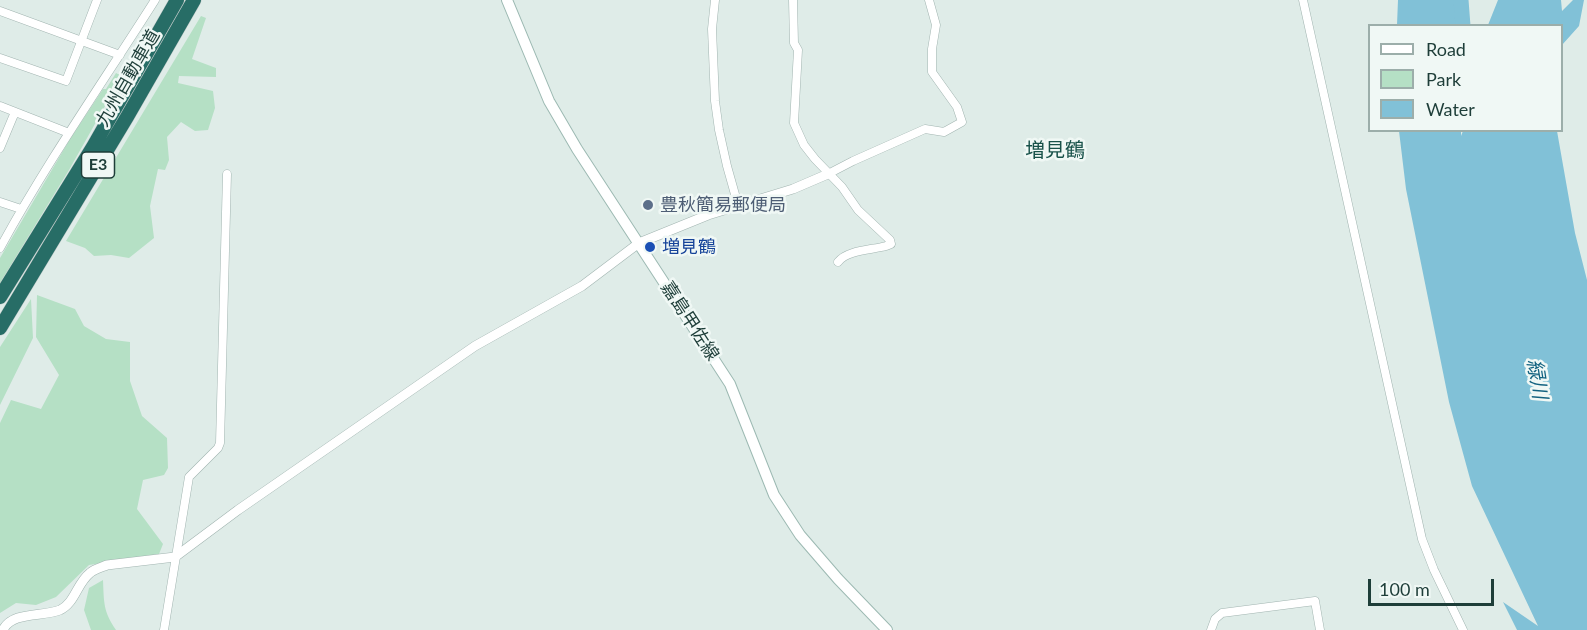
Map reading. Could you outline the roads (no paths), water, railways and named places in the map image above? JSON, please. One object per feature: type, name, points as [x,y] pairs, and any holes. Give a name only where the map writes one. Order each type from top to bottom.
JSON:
[{"type":"highway","name":"九州自動車道","points":[[0,297],[93,147],[177,0]]},
{"type":"highway","name":"九州自動車道","points":[[0,328],[127,117],[194,0]]},
{"type":"main road","name":"嘉島甲佐線","points":[[507,0],[549,101],[577,149],[730,384],[774,495],[800,535],[887,630]]},
{"type":"street","points":[[0,58],[66,81],[98,0]]},
{"type":"street","points":[[0,248],[69,133],[155,0]]},
{"type":"street","points":[[715,0],[712,29],[718,130],[738,205]]},
{"type":"street","points":[[794,0],[794,43],[798,50],[794,123],[804,145],[814,159],[842,187],[858,210],[890,240],[891,244],[842,256],[838,262]]},
{"type":"street","points":[[3,630],[9,622],[15,619],[52,613],[65,607],[90,573],[97,569],[175,557],[248,503],[475,346],[582,286],[639,243],[708,215],[793,189],[925,129],[944,132],[962,122],[957,107],[932,72],[932,49],[936,25],[929,0]]},
{"type":"street","points":[[1304,0],[1422,539],[1434,570],[1464,630]]},
{"type":"street","points":[[0,11],[120,55]]},
{"type":"street","points":[[0,106],[69,133]]},
{"type":"street","points":[[0,148],[15,112]]},
{"type":"street","points":[[164,630],[189,477],[218,448],[220,443],[227,174]]},
{"type":"street","points":[[0,202],[21,210]]},
{"type":"street","points":[[1210,630],[1222,613],[1315,601],[1320,630]]},
{"type":"water","points":[[1398,0],[1460,0],[1458,24],[1397,24]]},
{"type":"water","points":[[1498,0],[1561,0],[1562,11],[1573,0],[1584,0],[1579,26],[1563,44],[1563,24],[1488,24]]},
{"type":"water","points":[[1399,132],[1461,132],[1461,136],[1463,132],[1557,132],[1575,233],[1587,280],[1587,630],[1517,630],[1503,602],[1538,626],[1472,486],[1449,402],[1406,189]]},
{"type":"waterway","name":"緑川","points":[[1461,0],[1463,24]]},
{"type":"place","name":"豊秋簡易郵便局","points":[[648,205]]},
{"type":"place","name":"増見鶴","points":[[650,247]]},
{"type":"district","name":"増見鶴","points":[[1055,151]]}]
